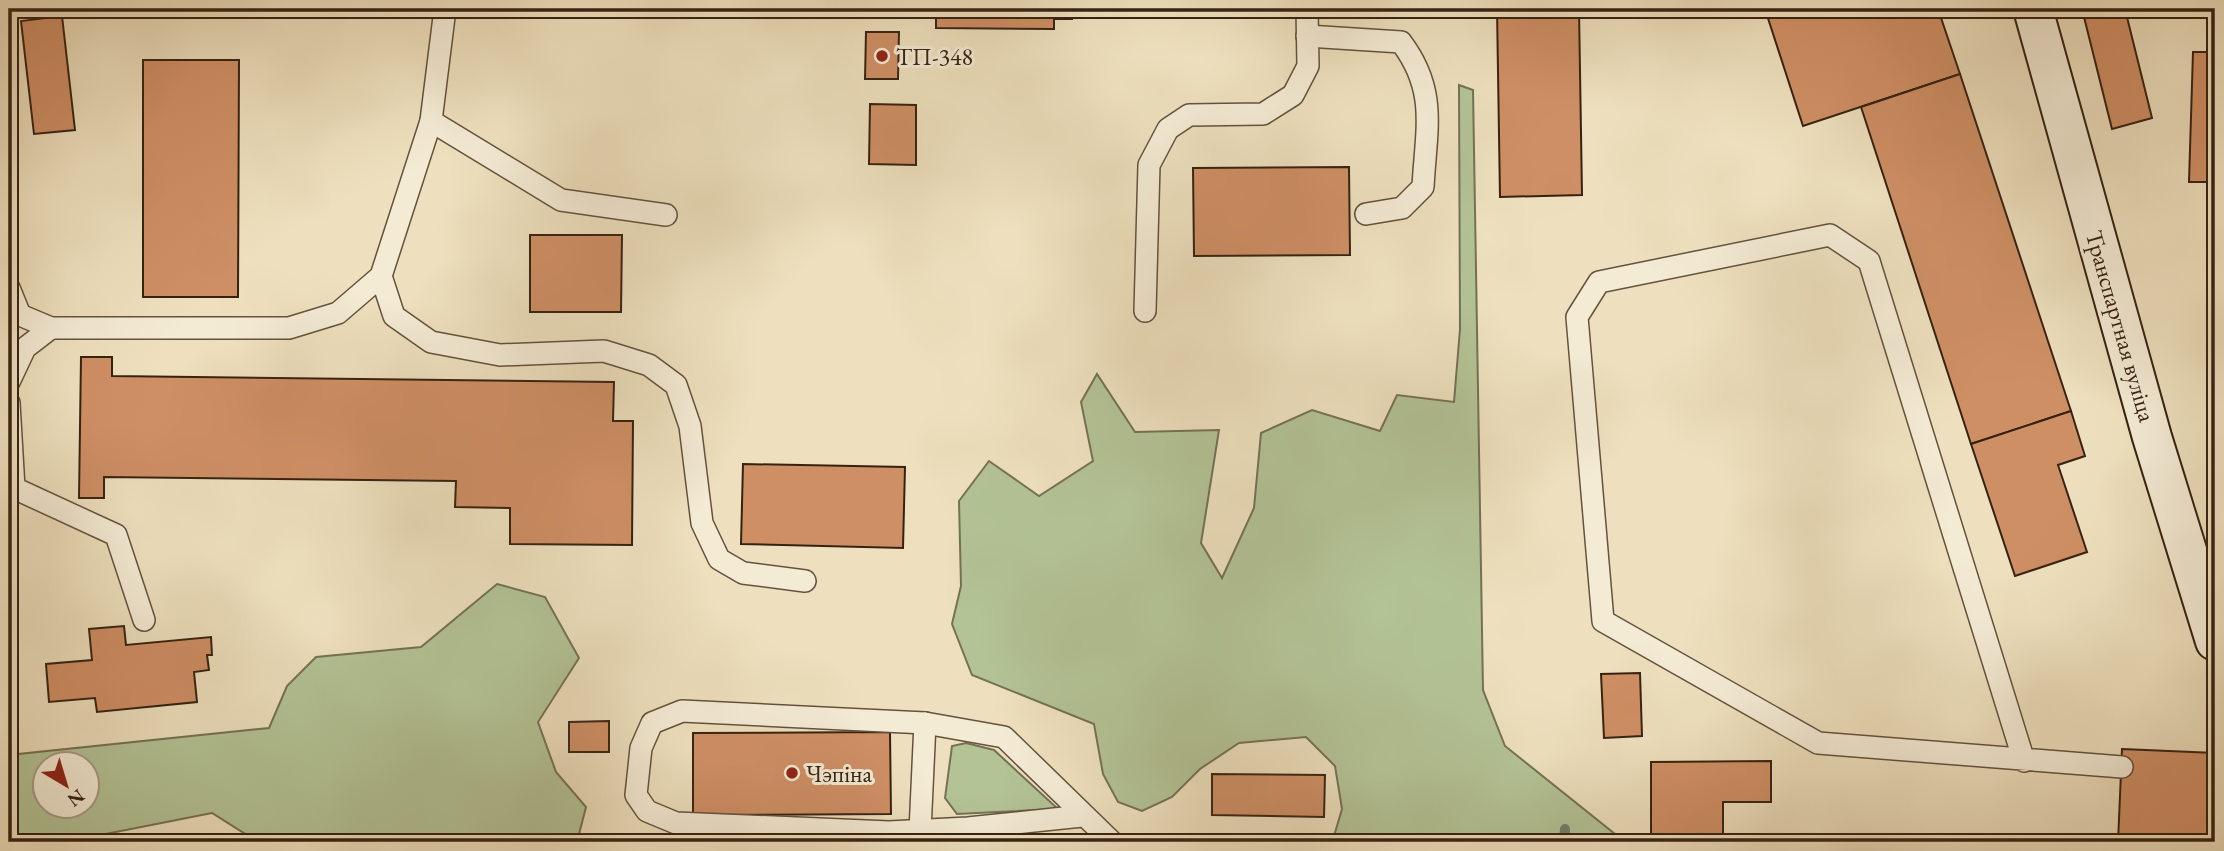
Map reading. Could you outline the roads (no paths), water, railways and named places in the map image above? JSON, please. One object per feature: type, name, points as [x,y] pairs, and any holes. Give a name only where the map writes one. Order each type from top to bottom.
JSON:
[{"type":"main road","name":"Транспартная вуліца","points":[[2033,9],[2152,437],[2215,641]]},
{"type":"lane","points":[[9,288],[20,315],[51,328],[289,328],[338,313],[381,276],[431,121],[445,9]]},
{"type":"lane","points":[[1145,310],[1149,165],[1168,129],[1189,115],[1263,114],[1293,95],[1308,66],[1307,9]]},
{"type":"lane","points":[[1307,36],[1401,41],[1416,63],[1428,97],[1423,187],[1402,208],[1366,214]]},
{"type":"lane","points":[[431,121],[561,200],[666,215]]},
{"type":"lane","points":[[2024,761],[1868,261],[1830,235],[1599,282],[1577,317],[1604,621],[1818,743],[2024,761],[2122,767]]},
{"type":"lane","points":[[381,276],[394,316],[431,342],[500,355],[604,351],[649,365],[676,385],[690,426],[702,523],[719,559],[743,573],[805,581]]},
{"type":"lane","points":[[9,382],[25,348],[51,328]]},
{"type":"lane","points":[[9,403],[11,491],[116,535],[144,620]]},
{"type":"lane","points":[[1082,816],[920,831],[676,823],[648,811],[636,795],[641,748],[652,723],[682,711],[925,723],[1004,737],[1082,816],[1112,842]]},
{"type":"lane","points":[[920,831],[925,723]]},
{"type":"waterway","points":[[1564,842],[1565,829]]},
{"type":"place","name":"ТП-348","points":[[882,56]]},
{"type":"place","name":"Чэпіна","points":[[792,773]]}]
